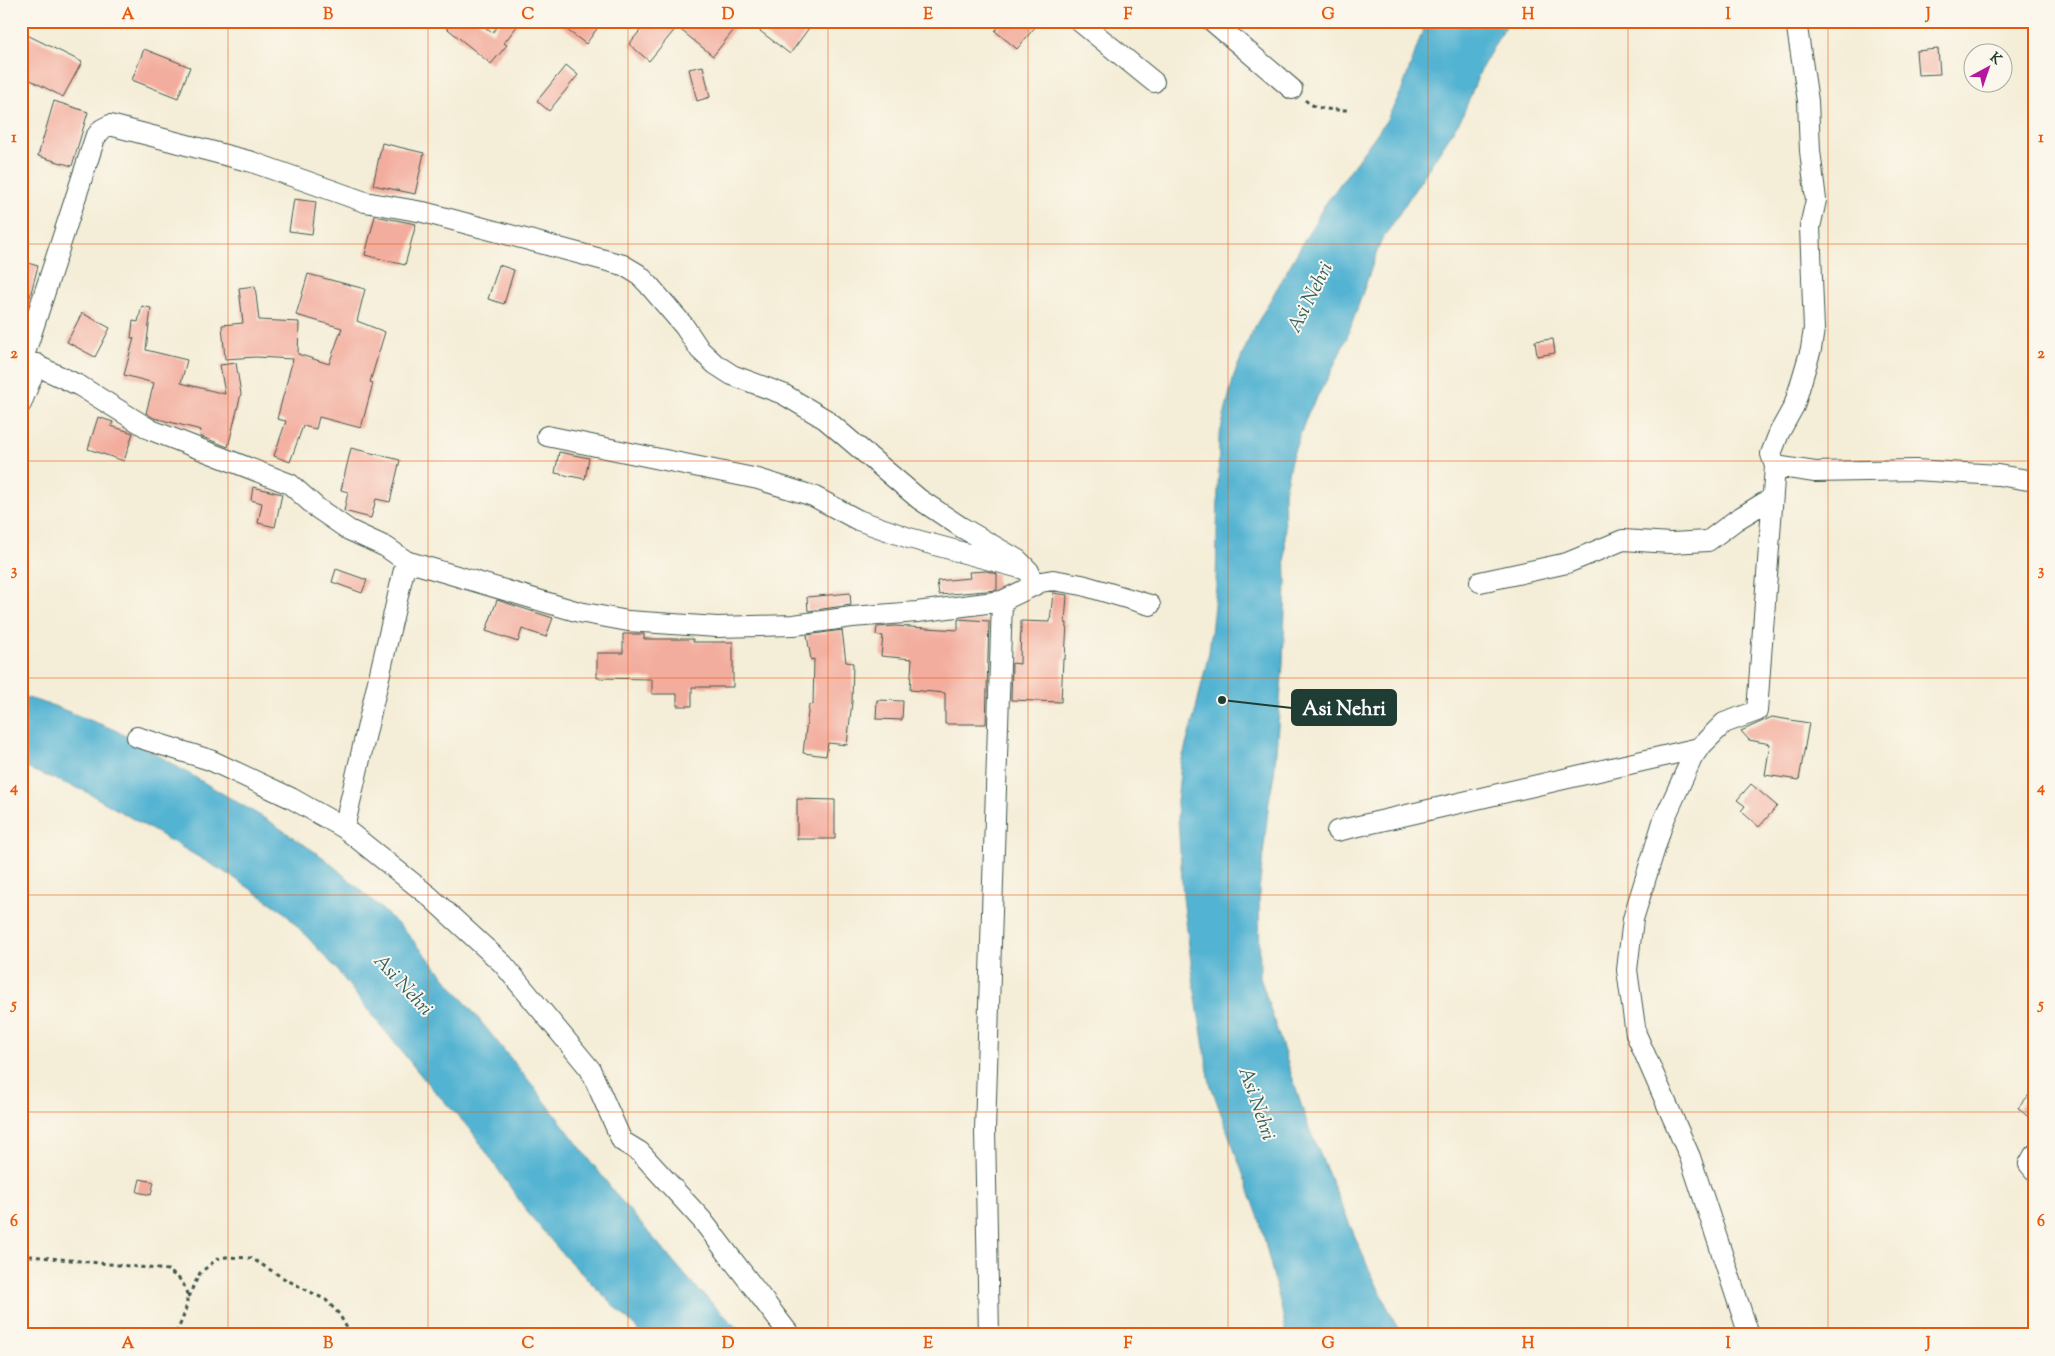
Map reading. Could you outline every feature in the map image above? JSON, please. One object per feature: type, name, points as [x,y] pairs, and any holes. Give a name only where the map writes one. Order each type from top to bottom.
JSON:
[{"type":"street","points":[[1079,21],[1154,82]]},
{"type":"street","points":[[1212,21],[1292,89]]},
{"type":"street","points":[[1748,1335],[1690,1157],[1636,1034],[1626,970],[1633,919],[1663,822],[1692,758],[1698,748],[1724,723],[1757,711],[1775,466],[1771,454],[1794,406],[1811,349],[1814,329],[1810,227],[1816,200],[1810,151],[1808,101],[1796,21]]},
{"type":"street","points":[[21,404],[27,360],[95,138],[102,129],[110,125],[252,162],[365,202],[422,212],[623,265],[638,274],[648,284],[684,326],[700,350],[715,364],[732,375],[783,394],[825,419],[919,499],[961,527],[1018,560],[1029,579]]},
{"type":"street","points":[[27,360],[80,386],[151,430],[290,484],[317,508],[349,530],[386,547],[406,561],[579,612],[628,621],[717,627],[794,625],[852,616],[917,612],[1002,601],[1029,579]]},
{"type":"street","points":[[547,436],[758,479],[813,496],[858,520],[1029,579],[1041,582],[1053,580],[1082,585],[1150,605]]},
{"type":"street","points":[[1775,466],[1815,472],[1915,470],[1998,475],[2034,481]]},
{"type":"street","points":[[1480,582],[1567,564],[1623,540],[1671,543],[1708,541],[1736,520],[1772,498]]},
{"type":"street","points":[[344,828],[406,561]]},
{"type":"street","points":[[989,1335],[985,1130],[1002,601]]},
{"type":"street","points":[[137,737],[210,760],[291,798],[344,828],[429,896],[503,964],[590,1069],[622,1141],[640,1152],[702,1220],[790,1335]]},
{"type":"street","points":[[1337,831],[1698,748]]},
{"type":"street","points":[[2034,1155],[2029,1164],[2034,1170]]},
{"type":"path","points":[[1292,89],[1309,104],[1326,110],[1347,110]]},
{"type":"path","points":[[21,1254],[168,1270],[182,1282],[187,1297]]},
{"type":"path","points":[[176,1335],[185,1313],[187,1297],[200,1273],[218,1259],[226,1257],[250,1258],[326,1300],[339,1314],[351,1335]]},
{"type":"water","points":[[1426,21],[1508,21],[1481,69],[1462,117],[1380,243],[1348,335],[1330,374],[1308,413],[1291,460],[1284,493],[1286,584],[1283,664],[1274,775],[1269,801],[1259,891],[1260,977],[1308,1126],[1367,1265],[1401,1335],[1287,1335],[1259,1218],[1210,1083],[1194,986],[1183,897],[1177,802],[1181,763],[1209,652],[1216,586],[1219,438],[1234,375],[1252,332],[1324,206],[1386,121],[1402,90]]},
{"type":"water","points":[[21,696],[54,706],[115,730],[269,821],[324,858],[372,900],[404,930],[438,969],[534,1087],[618,1197],[692,1283],[744,1335],[643,1335],[567,1259],[528,1213],[471,1130],[428,1084],[335,967],[283,911],[233,877],[85,791],[21,766]]},
{"type":"building","points":[[438,21],[478,21],[492,33],[502,21],[521,21],[504,43],[507,45],[491,64]]},
{"type":"building","points":[[555,21],[592,21],[599,26],[586,44]]},
{"type":"building","points":[[648,21],[741,21],[713,56],[677,27],[649,61],[629,44]]},
{"type":"building","points":[[747,21],[814,21],[790,54]]},
{"type":"building","points":[[1003,21],[1040,21],[1017,49],[995,31]]},
{"type":"building","points":[[21,32],[82,62],[63,97],[21,75]]},
{"type":"building","points":[[144,49],[190,67],[178,98],[132,80]]},
{"type":"building","points":[[1938,49],[1940,74],[1918,75],[1916,51]]},
{"type":"building","points":[[566,65],[578,75],[549,111],[537,101]]},
{"type":"building","points":[[703,66],[710,97],[697,101],[689,69]]},
{"type":"building","points":[[54,101],[88,112],[72,166],[38,156]]},
{"type":"building","points":[[382,143],[424,153],[415,194],[373,185]]},
{"type":"building","points":[[294,199],[316,202],[312,234],[289,231]]},
{"type":"building","points":[[375,216],[416,224],[405,265],[365,255]]},
{"type":"building","points":[[21,261],[38,266],[26,312],[21,311]]},
{"type":"building","points":[[499,265],[514,270],[504,304],[488,299]]},
{"type":"building","points":[[308,274],[365,289],[357,321],[385,332],[370,382],[373,383],[361,428],[319,417],[316,429],[303,426],[290,462],[274,456],[286,421],[277,419],[293,359],[256,357],[225,359],[222,325],[243,323],[239,288],[255,286],[259,320],[299,322],[298,354],[329,364],[342,328],[296,315]]},
{"type":"building","points":[[142,306],[151,308],[146,350],[187,360],[181,383],[225,394],[220,365],[236,363],[241,394],[228,447],[200,436],[201,430],[154,418],[146,413],[154,383],[124,375],[134,338],[131,338],[133,321],[138,322]]},
{"type":"building","points":[[82,313],[110,328],[95,357],[67,342]]},
{"type":"building","points":[[1553,339],[1555,353],[1537,356],[1535,341]]},
{"type":"building","points":[[98,417],[113,422],[111,426],[133,433],[124,461],[88,449]]},
{"type":"building","points":[[351,448],[400,460],[390,502],[376,499],[371,518],[344,511],[348,492],[341,490]]},
{"type":"building","points":[[559,452],[589,458],[585,479],[555,473]]},
{"type":"building","points":[[253,487],[282,494],[275,527],[258,523],[262,503],[251,500]]},
{"type":"building","points":[[336,569],[367,580],[362,593],[332,582]]},
{"type":"building","points":[[987,571],[997,574],[997,590],[939,595],[937,581],[970,578],[969,572]]},
{"type":"building","points":[[850,593],[851,605],[808,611],[807,597]]},
{"type":"building","points":[[1053,593],[1067,595],[1065,659],[1063,659],[1061,702],[1011,700],[1012,663],[1020,664],[1021,621],[1050,622]]},
{"type":"building","points":[[497,600],[553,618],[546,637],[522,629],[518,642],[486,631]]},
{"type":"building","points":[[958,619],[989,621],[986,724],[945,724],[945,693],[910,690],[912,659],[881,656],[883,636],[876,635],[877,627],[895,626],[958,630]]},
{"type":"building","points":[[842,630],[846,662],[853,663],[852,702],[847,745],[828,743],[826,756],[803,753],[809,704],[813,705],[814,659],[811,660],[807,635]]},
{"type":"building","points":[[623,634],[644,634],[644,639],[693,639],[693,642],[733,642],[733,687],[692,687],[692,706],[677,706],[677,694],[652,694],[652,679],[597,678],[597,653],[623,653]]},
{"type":"building","points":[[877,700],[903,701],[902,720],[876,719]]},
{"type":"building","points":[[1772,717],[1809,723],[1799,780],[1765,775],[1770,744],[1749,740],[1741,731]]},
{"type":"building","points":[[1751,784],[1777,806],[1759,827],[1741,811],[1745,806],[1737,800]]},
{"type":"building","points":[[797,799],[835,800],[835,839],[797,839]]},
{"type":"building","points":[[2034,1089],[2034,1122],[2018,1108]]},
{"type":"building","points":[[140,1179],[154,1182],[151,1195],[137,1192]]},
{"type":"place","name":"Asi Nehri","points":[[1222,700]]}]
